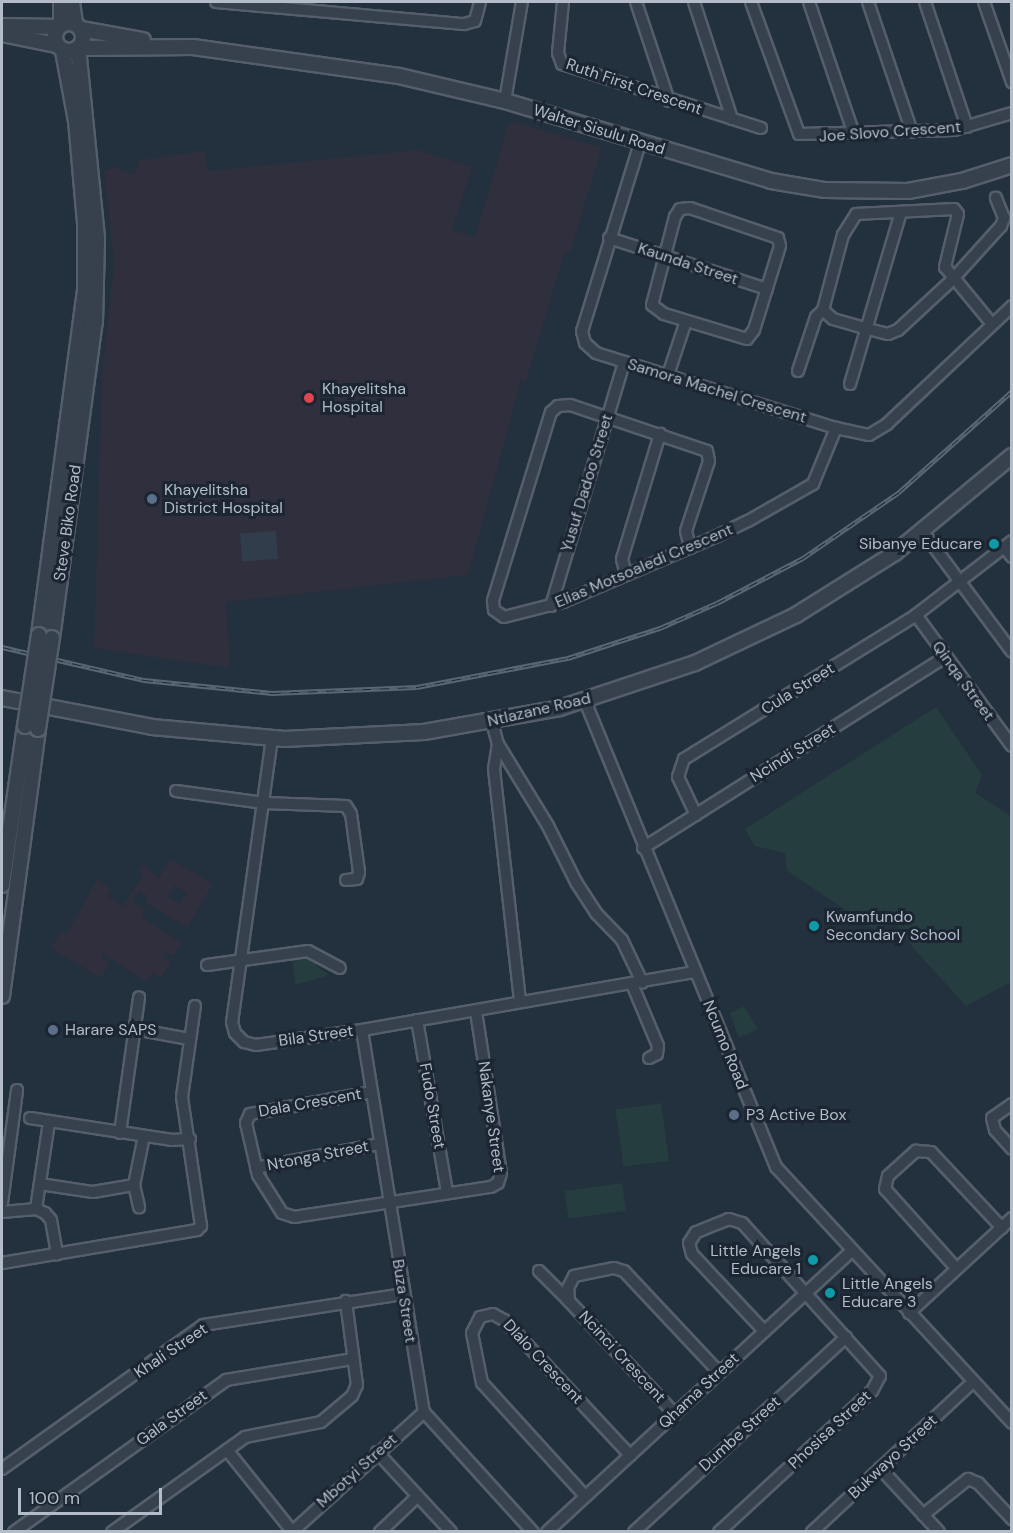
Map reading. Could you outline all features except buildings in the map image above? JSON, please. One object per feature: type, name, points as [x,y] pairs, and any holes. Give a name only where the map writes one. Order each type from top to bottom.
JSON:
[{"type":"street","points":[[61,2],[69,26]]},
{"type":"street","points":[[69,26],[72,2]]},
{"type":"street","points":[[216,2],[321,6],[464,24],[475,21],[480,2]]},
{"type":"street","points":[[505,101],[522,2]]},
{"type":"street","name":"Ruth First Crescent","points":[[563,2],[559,62],[669,101],[761,128]]},
{"type":"street","points":[[636,2],[669,101]]},
{"type":"street","name":"Ruth First Crescent","points":[[694,2],[732,119]]},
{"type":"street","name":"Joe Slovo Crescent","points":[[751,2],[797,132],[812,137],[967,128],[1011,113]]},
{"type":"street","points":[[809,2],[854,134]]},
{"type":"street","points":[[868,2],[912,132]]},
{"type":"street","points":[[925,2],[967,128]]},
{"type":"street","points":[[984,2],[1011,82]]},
{"type":"street","name":"Walter Sisulu Road","points":[[2,26],[69,26],[184,47],[324,62],[505,101],[771,181],[825,190],[908,191],[962,181],[1011,165]]},
{"type":"street","points":[[60,48],[55,35],[69,26]]},
{"type":"street","name":"Steve Biko Road","points":[[2,996],[32,727],[95,311],[97,238],[79,48],[83,41],[69,26]]},
{"type":"street","points":[[2,34],[60,48]]},
{"type":"street","name":"Walter Sisulu Road","points":[[60,48],[184,47]]},
{"type":"street","name":"Steve Biko Road","points":[[45,636],[85,290],[85,223],[77,133],[70,75],[60,48]]},
{"type":"street","name":"Samora Machel Crescent","points":[[640,143],[609,238],[582,338],[596,353],[836,428],[856,433],[876,432],[1011,306]]},
{"type":"street","points":[[823,310],[833,319],[868,329],[888,334],[897,330],[952,280],[1001,226],[1004,218],[996,198]]},
{"type":"street","points":[[684,207],[771,233],[778,238],[780,246],[767,289],[754,330],[747,339],[657,311],[652,305],[664,257],[675,218],[684,207]]},
{"type":"street","points":[[798,371],[816,317],[823,310],[849,221],[856,214],[947,207],[958,214],[945,267],[952,280],[992,324]]},
{"type":"street","points":[[850,384],[901,212]]},
{"type":"street","name":"Kaunda Street","points":[[609,238],[767,289]]},
{"type":"street","points":[[669,375],[686,321]]},
{"type":"street","name":"Yusuf Dadoo Street","points":[[551,606],[624,362]]},
{"type":"street","name":"Elias Motsoaledi Crescent","points":[[607,418],[563,404],[551,412],[493,601],[494,610],[504,617],[551,606],[690,548],[748,521],[813,484],[836,428]]},
{"type":"street","points":[[607,418],[704,449],[709,454],[686,531],[690,548]]},
{"type":"street","points":[[626,575],[622,555],[660,434]]},
{"type":"street","name":"Ntlazane Road","points":[[2,698],[152,727],[272,738],[375,737],[492,722],[585,700],[695,663],[775,626],[836,592],[923,532],[1011,456]]},
{"type":"street","points":[[923,532],[1011,652]]},
{"type":"street","points":[[1008,544],[1011,557]]},
{"type":"street","name":"Cula Street","points":[[696,815],[678,777],[684,759],[916,615],[1008,544]]},
{"type":"street","name":"Qinqa Street","points":[[916,615],[944,658],[1011,747]]},
{"type":"street","name":"Ncindi Street","points":[[642,848],[944,658]]},
{"type":"street","name":"Ncumo Road","points":[[585,700],[642,848],[773,1161],[851,1251],[1011,1423]]},
{"type":"street","points":[[492,722],[498,744],[548,826],[576,882],[596,913],[622,940],[658,1046],[657,1054],[650,1058]]},
{"type":"street","name":"Steve Biko Road","points":[[2,885],[32,727]]},
{"type":"street","name":"Bila Street","points":[[272,738],[232,1022],[235,1033],[244,1042],[256,1045],[362,1030],[695,972]]},
{"type":"street","points":[[498,744],[494,778],[520,1002]]},
{"type":"street","points":[[176,790],[264,804],[340,804],[348,807],[359,874],[357,879],[346,880]]},
{"type":"street","points":[[207,965],[308,951],[340,968]]},
{"type":"street","points":[[120,1133],[139,997]]},
{"type":"street","points":[[2,1263],[197,1230],[202,1219],[182,1097],[195,1006]]},
{"type":"street","name":"Nakanye Street","points":[[388,1200],[491,1187],[501,1176],[476,1011]]},
{"type":"street","name":"Fudo Street","points":[[417,1020],[447,1192]]},
{"type":"street","points":[[135,1029],[189,1039]]},
{"type":"street","name":"Buza Street","points":[[362,1030],[403,1294],[424,1412]]},
{"type":"street","points":[[2,1203],[17,1090]]},
{"type":"street","name":"Dala Crescent","points":[[372,1092],[252,1112],[246,1123],[256,1168],[277,1209],[289,1216],[388,1200]]},
{"type":"street","points":[[1011,1104],[992,1118],[995,1130],[1011,1149]]},
{"type":"street","points":[[30,1118],[120,1133],[190,1139]]},
{"type":"street","points":[[36,1209],[49,1122]]},
{"type":"street","points":[[139,1207],[134,1185],[144,1136]]},
{"type":"street","name":"Ntonga Street","points":[[256,1168],[380,1144]]},
{"type":"street","points":[[956,1268],[885,1190],[888,1176],[895,1169],[916,1151],[931,1152],[1002,1228]]},
{"type":"street","points":[[40,1184],[93,1192],[134,1185]]},
{"type":"street","points":[[2,1212],[36,1209],[51,1220],[57,1254]]},
{"type":"street","points":[[909,1313],[1011,1218]]},
{"type":"street","name":"Phosisa Street","points":[[719,1532],[876,1387],[880,1376],[878,1370],[736,1219],[696,1232],[689,1243],[692,1254],[764,1332]]},
{"type":"street","name":"Qhama Street","points":[[547,1532],[851,1251]]},
{"type":"street","name":"Ncinci Crescent","points":[[569,1301],[569,1283],[577,1274],[621,1269],[719,1372]]},
{"type":"street","name":"Ncinci Crescent","points":[[539,1271],[675,1414]]},
{"type":"street","name":"Khali Street","points":[[2,1469],[203,1325],[346,1301],[403,1294]]},
{"type":"street","points":[[112,1532],[251,1434],[316,1424],[327,1418],[354,1392],[357,1385],[346,1301]]},
{"type":"street","name":"Dlalo Crescent","points":[[585,1496],[482,1383],[472,1333],[480,1317],[489,1313],[501,1317],[630,1455]]},
{"type":"street","name":"Dumbe Street","points":[[634,1532],[846,1337]]},
{"type":"street","name":"Gala Street","points":[[14,1532],[226,1380],[353,1359]]},
{"type":"street","name":"Bukwayo Street","points":[[812,1532],[973,1382]]},
{"type":"street","points":[[424,1412],[533,1532]]},
{"type":"street","name":"Mbotyi Street","points":[[292,1531],[424,1412]]},
{"type":"street","points":[[227,1450],[292,1531]]},
{"type":"street","points":[[378,1452],[452,1532]]},
{"type":"street","points":[[880,1468],[939,1532]]},
{"type":"street","points":[[923,1515],[968,1479],[978,1483],[1011,1519]]},
{"type":"street","points":[[380,1532],[418,1496]]},
{"type":"shaded area","name":"Khayelitsha Hospital","points":[[515,122],[602,148],[570,252],[565,251],[526,381],[521,380],[468,575],[226,602],[230,668],[94,648],[102,377],[114,264],[104,171],[114,167],[134,175],[140,160],[205,151],[207,171],[417,150],[472,167],[452,230],[475,237],[508,126]]},
{"type":"shaded area","points":[[276,531],[278,559],[242,561],[240,534]]},
{"type":"shaded area","points":[[170,859],[213,884],[187,927],[145,902],[148,896],[139,891],[132,901],[145,910],[141,917],[182,943],[173,956],[166,952],[163,956],[171,961],[161,978],[153,973],[147,982],[103,954],[101,958],[110,963],[101,978],[51,948],[61,932],[66,935],[97,880],[111,889],[107,896],[123,906],[143,875],[139,872],[143,864],[159,878]],"holes":[[[175,885],[187,893],[180,904],[168,897]]]},
{"type":"green space","points":[[936,707],[982,775],[975,793],[1011,816],[1011,982],[966,1006],[914,949],[893,918],[878,932],[786,870],[785,853],[754,846],[745,829]]},
{"type":"green space","points":[[309,954],[315,958],[316,966],[330,975],[295,985],[292,956]]},
{"type":"green space","points":[[744,1006],[758,1029],[739,1038],[730,1013]]},
{"type":"green space","points":[[661,1103],[669,1160],[624,1167],[615,1109]]},
{"type":"green space","points":[[622,1183],[626,1211],[568,1219],[565,1191]]},
{"type":"railway","points":[[2,647],[144,680],[272,693],[417,687],[568,658],[660,628],[717,603],[803,558],[898,493],[1012,391]]},
{"type":"place","name":"Khayelitsha Hospital","points":[[309,398]]},
{"type":"place","name":"Khayelitsha District Hospital","points":[[152,499]]},
{"type":"place","name":"Sibanye Educare","points":[[994,544]]},
{"type":"place","name":"Kwamfundo Secondary School","points":[[814,926]]},
{"type":"place","name":"Harare SAPS","points":[[53,1030]]},
{"type":"place","name":"P3 Active Box","points":[[734,1115]]},
{"type":"place","name":"Little Angels Educare 1","points":[[813,1260]]},
{"type":"place","name":"Little Angels Educare 3","points":[[830,1293]]}]
